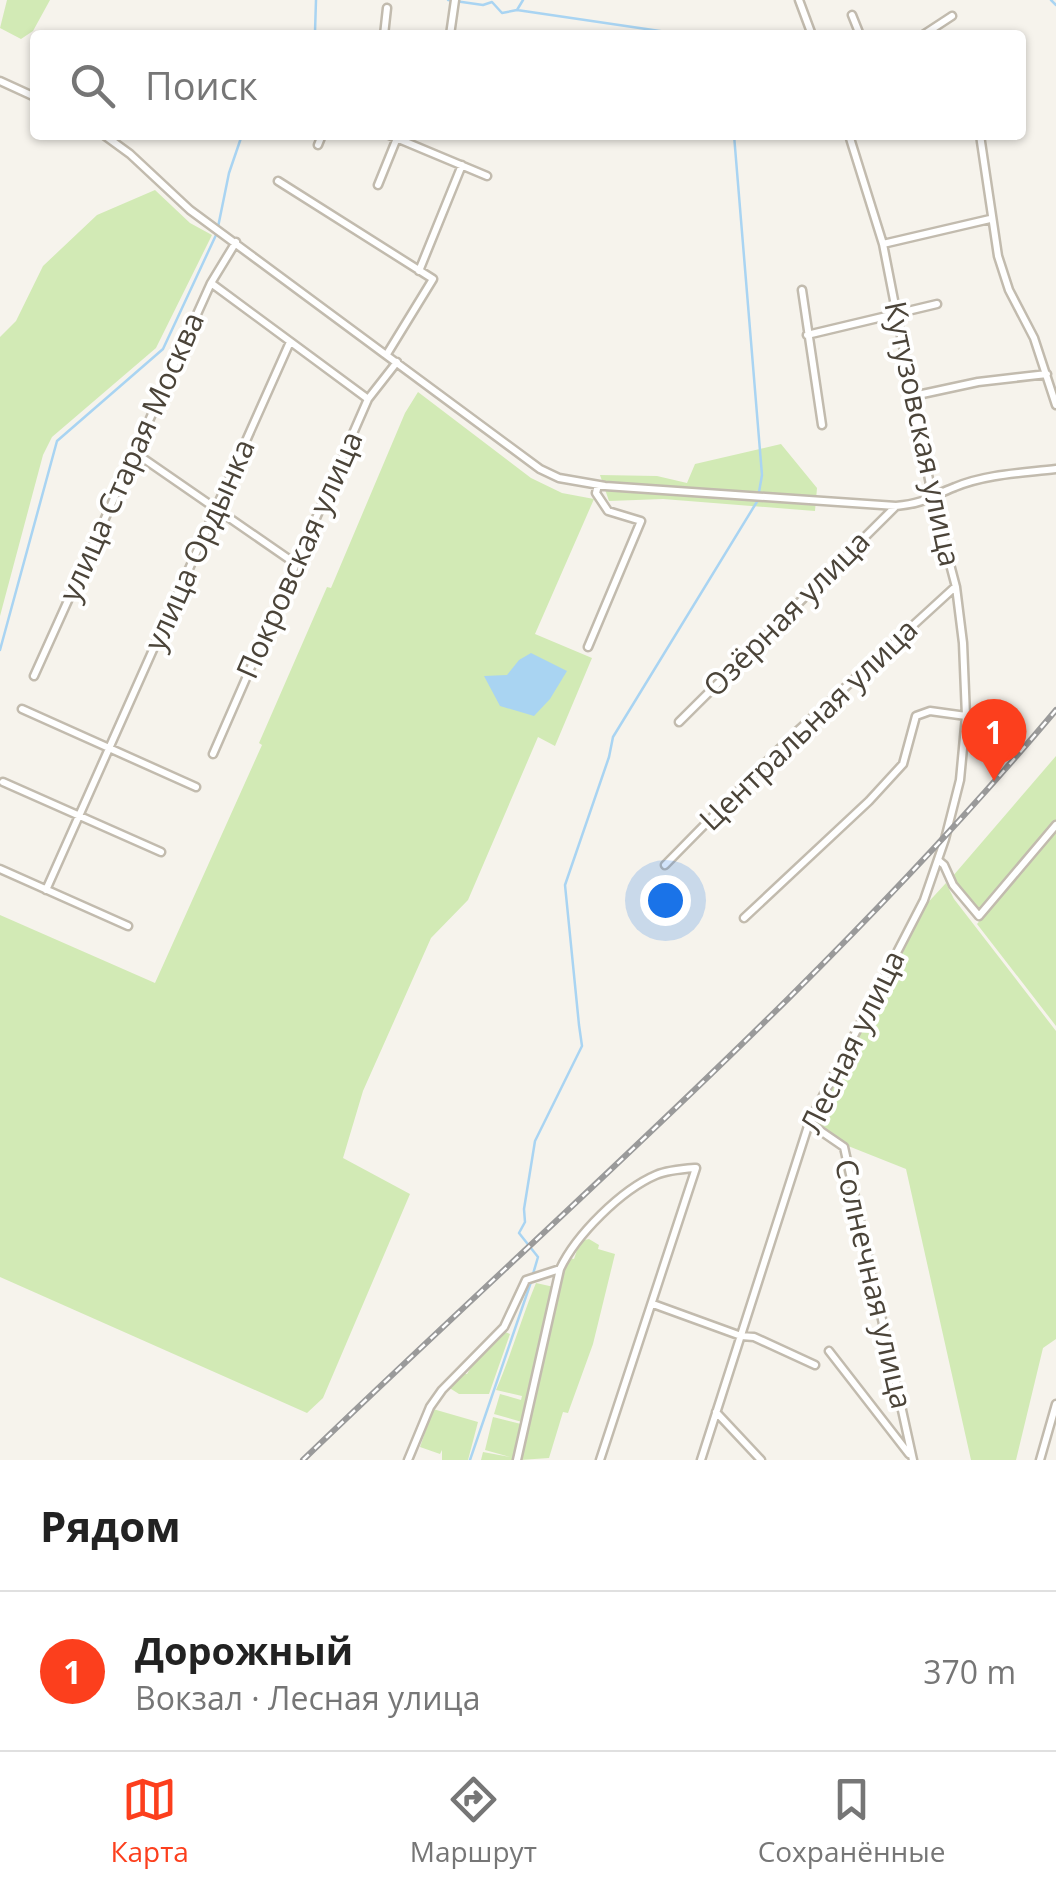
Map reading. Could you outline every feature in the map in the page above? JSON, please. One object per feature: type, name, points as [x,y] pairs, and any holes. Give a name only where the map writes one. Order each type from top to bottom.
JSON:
[{"type":"street","points":[[451,30],[455,0]]},
{"type":"street","points":[[799,0],[810,30]]},
{"type":"street","points":[[385,30],[388,8]]},
{"type":"street","points":[[852,14],[858,30]]},
{"type":"street","points":[[931,30],[952,16]]},
{"type":"street","points":[[0,82],[30,94]]},
{"type":"street","points":[[111,140],[190,210],[540,470],[559,478],[598,485],[896,506],[933,500],[955,487],[990,478],[1056,468]]},
{"type":"street","points":[[318,145],[320,140]]},
{"type":"street","points":[[378,185],[392,140]]},
{"type":"street","points":[[400,140],[487,176]]},
{"type":"street","name":"Кутузовская улица","points":[[851,140],[882,244],[933,500],[956,587],[963,643],[963,738]]},
{"type":"street","points":[[981,140],[990,219],[1009,290],[1034,338],[1056,405]]},
{"type":"street","points":[[419,270],[462,165]]},
{"type":"street","points":[[278,181],[433,279],[386,354]]},
{"type":"street","points":[[882,244],[990,219]]},
{"type":"street","name":"улица Старая Москва","points":[[34,676],[211,283],[236,242]]},
{"type":"street","points":[[211,283],[368,399]]},
{"type":"street","points":[[802,290],[822,425]]},
{"type":"street","points":[[807,335],[937,304]]},
{"type":"street","name":"улица Ордынка","points":[[46,890],[290,342]]},
{"type":"street","name":"Покровская улица","points":[[213,754],[368,399],[396,362]]},
{"type":"street","points":[[913,396],[978,382],[1046,374]]},
{"type":"street","points":[[134,452],[296,564]]},
{"type":"street","points":[[588,647],[642,520],[608,512],[596,493],[598,485]]},
{"type":"street","name":"Озёрная улица","points":[[678,722],[896,506]]},
{"type":"street","name":"Центральная улица","points":[[665,865],[792,736],[956,587]]},
{"type":"street","points":[[22,710],[196,787]]},
{"type":"street","points":[[744,918],[870,801],[903,764],[916,716],[930,711],[966,716]]},
{"type":"street","name":"Лесная улица","points":[[701,1460],[809,1123],[924,900],[960,780],[963,738]]},
{"type":"street","points":[[3,782],[161,852]]},
{"type":"street","points":[[938,860],[952,885],[978,916],[1056,826]]},
{"type":"street","points":[[0,869],[128,926]]},
{"type":"street","name":"Солнечная улица","points":[[809,1123],[844,1148],[913,1460]]},
{"type":"street","points":[[517,1460],[560,1269],[567,1253],[638,1185],[659,1173],[696,1168],[600,1460]]},
{"type":"street","points":[[408,1460],[430,1407],[504,1328],[529,1280],[560,1269]]},
{"type":"street","points":[[653,1304],[754,1337],[815,1365]]},
{"type":"street","points":[[829,1351],[913,1460]]},
{"type":"street","points":[[1040,1460],[1056,1404]]},
{"type":"street","points":[[716,1412],[761,1460]]},
{"type":"green space","points":[[7,0],[50,0],[34,30],[21,39],[0,28]]},
{"type":"green space","points":[[155,190],[190,223],[212,235],[156,348],[52,437],[43,455],[0,616],[0,337],[16,321],[43,266],[97,215]]},
{"type":"green space","points":[[418,392],[531,478],[562,493],[594,499],[535,634],[592,658],[555,746],[538,737],[468,900],[431,938],[363,1091],[343,1158],[410,1194],[323,1398],[307,1413],[0,1277],[0,915],[155,983],[262,745],[259,743],[327,587],[331,588],[405,413]]},
{"type":"green space","points":[[781,444],[817,488],[815,511],[663,499],[609,501],[600,475],[657,476],[687,483],[695,464]]},
{"type":"green space","points":[[1056,756],[1056,820],[979,911],[952,877]]},
{"type":"green space","points":[[1056,831],[1056,1026],[977,924]]},
{"type":"green space","points":[[946,883],[954,899],[1056,1031],[1056,1339],[1043,1348],[1016,1460],[971,1460],[906,1169],[813,1132],[836,1070],[922,909]]},
{"type":"green space","points":[[589,1239],[599,1245],[598,1249],[615,1254],[593,1344],[568,1413],[563,1412],[549,1458],[520,1460],[562,1273],[569,1258],[574,1259],[580,1241]]},
{"type":"green space","points":[[536,1283],[554,1287],[522,1422],[494,1414],[500,1394],[521,1400],[522,1396],[496,1390]]},
{"type":"green space","points":[[503,1331],[510,1334],[489,1394],[459,1394],[448,1387],[462,1373],[467,1374],[478,1355]]},
{"type":"green space","points":[[433,1409],[478,1422],[468,1460],[442,1460],[442,1450],[440,1454],[420,1447]]},
{"type":"green space","points":[[493,1417],[521,1424],[514,1460],[481,1460],[483,1452],[510,1457],[485,1450]]},
{"type":"water","points":[[531,653],[567,671],[534,716],[500,706],[484,676],[507,675]]},
{"type":"waterway","points":[[315,30],[316,0]]},
{"type":"waterway","points":[[448,0],[483,5],[492,2],[502,13],[517,10],[523,0]]},
{"type":"waterway","points":[[1051,0],[1056,5]]},
{"type":"waterway","points":[[517,10],[653,30]]},
{"type":"waterway","points":[[218,227],[240,140]]},
{"type":"waterway","points":[[734,140],[762,475],[759,492]]},
{"type":"waterway","points":[[0,650],[57,441],[163,349],[216,235]]},
{"type":"waterway","points":[[533,1274],[538,1257],[519,1233],[525,1222],[535,1141],[582,1046],[565,885],[613,737],[758,500]]},
{"type":"waterway","points":[[470,1460],[531,1282]]},
{"type":"railway","points":[[303,1460],[785,1002],[969,810],[1056,710]]},
{"type":"place","name":"Дорожный","points":[[994,781]]}]
